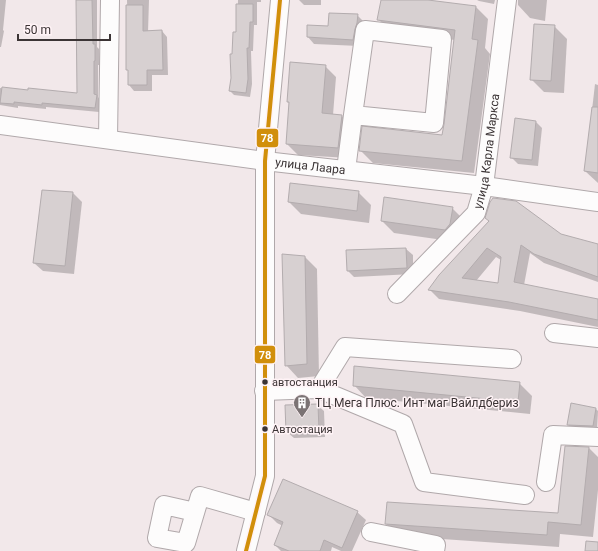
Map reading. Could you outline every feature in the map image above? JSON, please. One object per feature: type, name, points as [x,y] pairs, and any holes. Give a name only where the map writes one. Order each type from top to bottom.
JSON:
[{"type":"street","points":[[108,139],[110,0]]},
{"type":"street","points":[[246,551],[264,476],[265,161],[280,0]]},
{"type":"street","name":"улица Карла Маркса","points":[[397,294],[476,213],[484,186],[507,0]]},
{"type":"street","points":[[346,170],[353,115],[365,30],[442,39],[434,123],[353,115]]},
{"type":"street","name":"улица Лаара","points":[[0,125],[265,161],[484,186],[598,202]]},
{"type":"street","points":[[554,334],[598,338]]},
{"type":"street","points":[[319,390],[345,347],[512,359]]},
{"type":"street","points":[[264,391],[319,390],[403,424],[424,482],[525,495]]},
{"type":"street","points":[[546,482],[553,435],[598,437]]},
{"type":"street","points":[[195,512],[200,496],[256,512]]},
{"type":"street","points":[[371,532],[436,545],[435,551]]},
{"type":"building","points":[[76,0],[92,0],[93,44],[95,44],[94,94],[97,95],[95,108],[42,103],[42,105],[14,102],[14,104],[0,103],[2,87],[77,93]]},
{"type":"building","points":[[381,0],[428,0],[476,6],[472,39],[478,40],[462,161],[359,151],[362,126],[442,135],[444,124],[455,30],[377,20]]},
{"type":"building","points":[[236,4],[253,4],[253,22],[250,22],[249,48],[247,48],[248,79],[246,93],[229,91],[231,78],[230,54],[232,54],[233,32],[236,32]]},
{"type":"building","points":[[126,5],[143,5],[143,31],[162,30],[163,70],[147,70],[147,85],[128,85],[128,70],[126,70]]},
{"type":"building","points":[[329,13],[358,14],[353,40],[307,37],[307,25],[328,26]]},
{"type":"building","points":[[534,24],[555,25],[551,81],[530,80]]},
{"type":"building","points":[[290,62],[326,65],[322,113],[342,115],[338,148],[286,144]]},
{"type":"building","points":[[592,107],[598,107],[598,173],[584,171]]},
{"type":"building","points":[[515,118],[536,121],[532,160],[510,158]]},
{"type":"building","points":[[290,183],[359,191],[357,211],[288,202]]},
{"type":"building","points":[[42,190],[73,192],[65,266],[33,263]]},
{"type":"building","points":[[384,197],[453,207],[450,224],[445,230],[381,221]]},
{"type":"building","points":[[493,198],[516,201],[561,234],[598,244],[598,277],[534,254],[521,245],[514,282],[598,299],[598,320],[509,302],[428,290],[439,275],[489,221],[485,218],[490,202]],"holes":[[[487,248],[501,257],[498,283],[462,278]]]},
{"type":"building","points":[[406,248],[407,268],[347,271],[346,250]]},
{"type":"building","points":[[282,254],[305,256],[307,364],[285,366]]},
{"type":"building","points":[[354,366],[520,382],[518,402],[353,386]]},
{"type":"building","points":[[571,403],[596,408],[593,426],[567,425]]},
{"type":"building","name":"ТЦ Мега Плюс. Инт маг Вайлдбериз","points":[[318,404],[319,431],[286,432],[285,405]]},
{"type":"building","points":[[565,446],[589,447],[581,525],[548,522],[547,535],[385,524],[387,502],[558,513]]},
{"type":"building","points":[[283,479],[358,511],[342,548],[324,540],[320,551],[289,551],[274,545],[283,522],[267,515]]},
{"type":"building","points":[[586,541],[598,542],[598,551],[585,551]]},
{"type":"transit line","name":"78","points":[[246,551],[265,476],[265,161],[280,0]]},
{"type":"place","name":"автостанция","points":[[265,382]]},
{"type":"place","name":"ТЦ Мега Плюс. Инт маг Вайлдбериз","points":[[302,418]]},
{"type":"place","name":"Автостация","points":[[265,429]]}]
